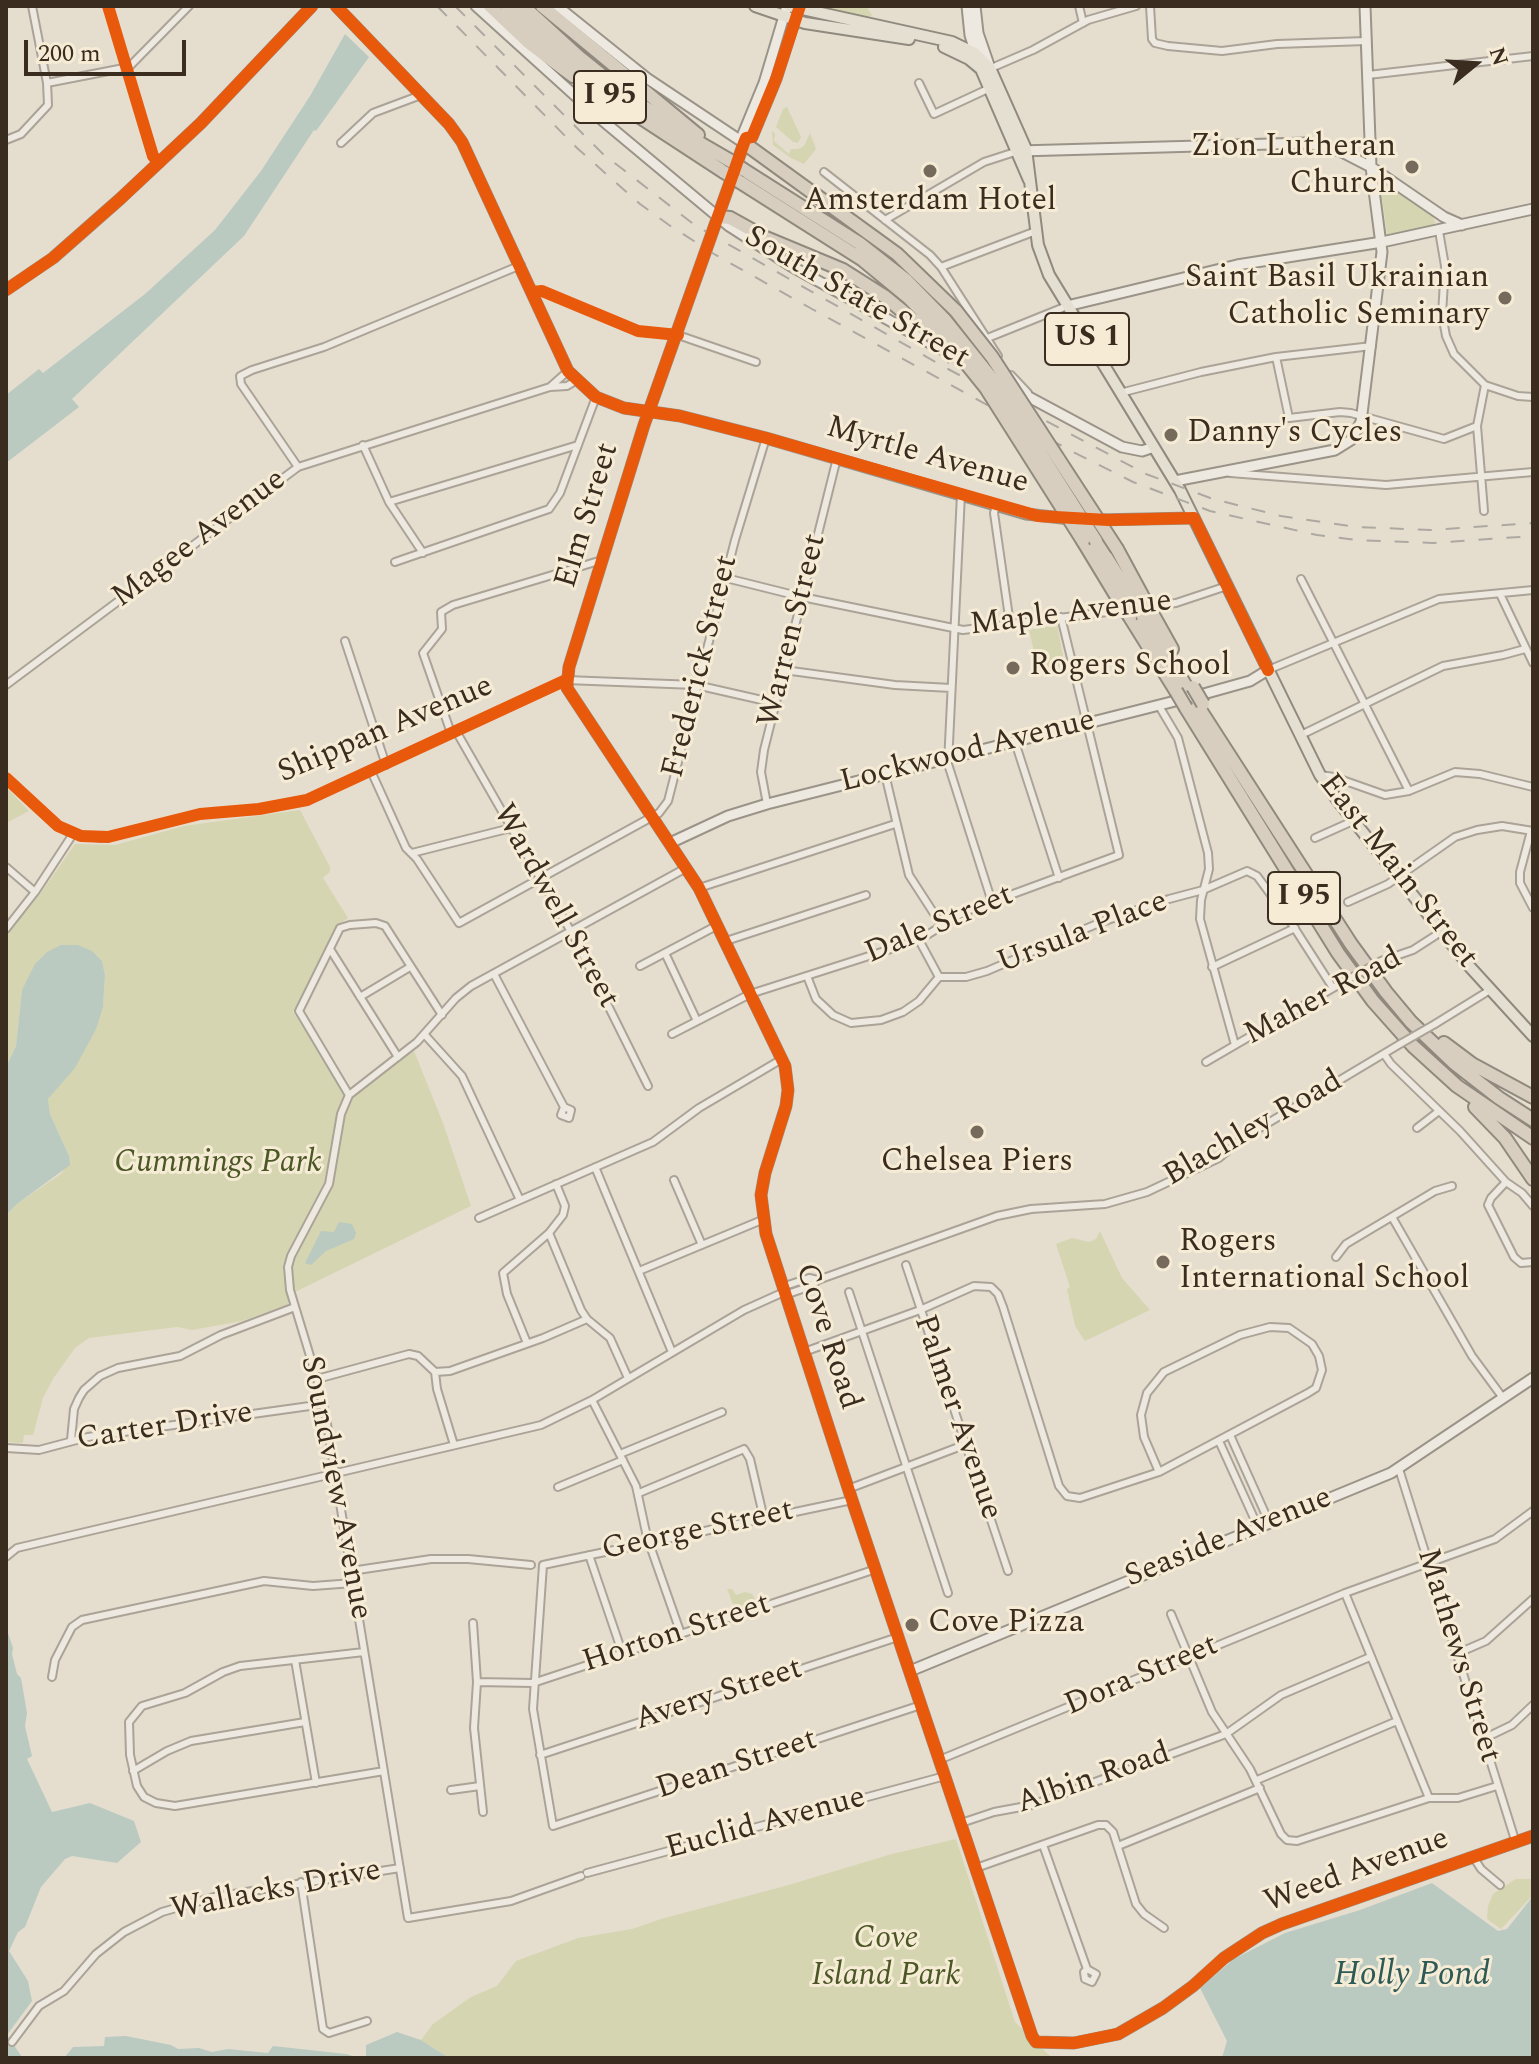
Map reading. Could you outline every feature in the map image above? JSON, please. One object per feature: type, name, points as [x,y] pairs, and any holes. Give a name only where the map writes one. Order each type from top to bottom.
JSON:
[{"type":"highway","points":[[490,6],[529,43],[567,72],[605,99],[637,116]]},
{"type":"highway","name":"I 95","points":[[507,6],[566,61],[637,116],[742,176],[847,248],[894,285],[997,385],[1089,541]]},
{"type":"highway","name":"I 95","points":[[523,6],[625,94],[726,166]]},
{"type":"highway","points":[[542,6],[726,166]]},
{"type":"highway","points":[[745,140],[886,245],[956,311],[992,357],[1117,549],[1133,600],[1195,705]]},
{"type":"highway","points":[[719,217],[730,218],[766,238],[843,270],[937,326]]},
{"type":"highway","name":"I 95","points":[[937,326],[973,381],[1133,600],[1185,689]]},
{"type":"highway","name":"I 95","points":[[1195,705],[1234,760],[1345,936],[1386,992],[1411,1022],[1454,1063],[1533,1120]]},
{"type":"highway","name":"I 95","points":[[1195,705],[1349,969],[1399,1031],[1442,1073],[1489,1110],[1533,1138]]},
{"type":"highway","points":[[1386,992],[1461,1057],[1533,1097]]},
{"type":"highway","points":[[1442,1073],[1499,1131],[1533,1179]]},
{"type":"main road","points":[[6,290],[53,258],[159,163],[312,6]]},
{"type":"main road","points":[[336,6],[462,142],[568,371],[596,397]]},
{"type":"main road","name":"South State Street","points":[[476,6],[587,107],[719,217],[774,256],[1122,447],[1142,451],[1154,447]]},
{"type":"main road","points":[[557,6],[648,79],[745,140]]},
{"type":"main road","name":"US 1","points":[[755,6],[792,11],[951,49],[984,69]]},
{"type":"main road","points":[[967,6],[975,53]]},
{"type":"main road","points":[[975,6],[984,69]]},
{"type":"main road","points":[[1175,481],[1341,448],[1356,435],[1362,416],[1372,346],[1382,242],[1371,167],[1365,6]]},
{"type":"main road","name":"Elm Street","points":[[566,680],[649,412],[745,140],[752,137],[776,79],[792,11]]},
{"type":"main road","name":"East Main Street","points":[[792,11],[952,42],[975,53],[1022,150],[1043,262],[1175,481],[1320,775],[1353,821],[1403,873],[1441,932],[1533,1036]]},
{"type":"main road","name":"East Main Street","points":[[984,69],[990,88],[1022,150]]},
{"type":"main road","points":[[1022,150],[1307,143],[1340,151],[1371,167],[1444,217],[1462,225]]},
{"type":"main road","points":[[1067,306],[1234,266],[1382,242],[1533,209]]},
{"type":"main road","name":"Myrtle Avenue","points":[[596,397],[624,408],[680,416],[766,438],[996,505],[1055,519],[1194,518]]},
{"type":"main road","name":"Lockwood Avenue","points":[[670,843],[728,816],[767,804],[1159,706],[1250,681],[1268,670]]},
{"type":"main road","name":"Cove Road","points":[[566,680],[572,700],[699,888],[782,1059],[788,1081],[788,1098],[765,1173],[761,1195],[762,1220],[848,1489],[1036,2042]]},
{"type":"main road","name":"Seaside Avenue","points":[[910,1671],[1399,1469],[1533,1378]]},
{"type":"main road","name":"Weed Avenue","points":[[1036,2042],[1092,2041],[1118,2034],[1163,2008],[1224,1958],[1262,1933],[1533,1836]]},
{"type":"street","points":[[6,140],[21,134],[45,111],[49,99],[32,6]]},
{"type":"street","points":[[108,6],[153,156],[159,163]]},
{"type":"street","points":[[47,83],[126,68],[137,61],[189,6]]},
{"type":"street","points":[[1079,6],[1083,23]]},
{"type":"street","points":[[984,69],[1033,50],[1083,23],[1136,6]]},
{"type":"street","points":[[1150,6],[1155,43],[1222,51],[1268,44],[1366,41]]},
{"type":"street","points":[[1368,75],[1533,56]]},
{"type":"street","points":[[919,83],[934,114],[990,88]]},
{"type":"street","points":[[341,143],[373,113],[421,95]]},
{"type":"street","points":[[885,220],[984,162],[1022,150]]},
{"type":"street","points":[[824,172],[941,267],[1013,378],[1034,400]]},
{"type":"street","points":[[941,267],[1036,231]]},
{"type":"street","points":[[1439,231],[1445,266],[1442,314],[1446,336],[1459,361],[1485,385],[1518,396],[1533,397]]},
{"type":"street","points":[[298,467],[239,379],[252,370],[324,347],[521,265]]},
{"type":"street","points":[[532,292],[542,291],[638,331],[678,335],[756,362]]},
{"type":"street","points":[[944,350],[987,339],[1067,306]]},
{"type":"street","points":[[1120,393],[1276,357],[1372,346]]},
{"type":"street","points":[[1276,357],[1289,418],[1340,412],[1444,439],[1477,426]]},
{"type":"street","name":"Magee Avenue","points":[[550,387],[568,371]]},
{"type":"street","name":"Magee Avenue","points":[[6,685],[298,467],[550,387],[561,388],[577,380]]},
{"type":"street","points":[[1484,511],[1477,426],[1485,385]]},
{"type":"street","points":[[395,562],[546,511],[560,493],[596,397]]},
{"type":"street","name":"Frederick Street","points":[[412,853],[459,923],[653,818],[668,801],[743,508],[766,438]]},
{"type":"street","points":[[363,445],[389,502],[423,553]]},
{"type":"street","points":[[389,502],[578,445]]},
{"type":"street","name":"Warren Street","points":[[767,804],[761,772],[775,703],[837,458]]},
{"type":"street","points":[[1256,465],[1259,476]]},
{"type":"street","points":[[1223,472],[1386,485],[1533,472]]},
{"type":"street","points":[[961,494],[948,759],[992,902]]},
{"type":"street","points":[[996,505],[994,513],[1010,624]]},
{"type":"street","name":"Wardwell Street","points":[[602,560],[453,605],[441,612],[442,629],[423,653],[454,732],[571,932],[648,1086]]},
{"type":"street","name":"Maple Avenue","points":[[726,578],[954,629],[1176,603],[1227,586]]},
{"type":"street","points":[[1301,579],[1409,791]]},
{"type":"street","points":[[1268,670],[1439,599],[1533,590]]},
{"type":"street","points":[[1500,594],[1533,663]]},
{"type":"street","points":[[1061,617],[1085,724]]},
{"type":"street","points":[[345,641],[386,765]]},
{"type":"street","points":[[1301,735],[1443,666],[1525,649]]},
{"type":"street","points":[[784,670],[895,685],[951,688]]},
{"type":"street","name":"Shippan Avenue","points":[[73,834],[108,837],[200,814],[307,800],[566,680],[696,685],[775,703]]},
{"type":"street","points":[[1159,706],[1178,738],[1208,853],[1209,869],[1200,919],[1235,1045]]},
{"type":"street","name":"Dale Street","points":[[672,1034],[750,994],[919,940],[964,912],[1119,855],[1085,724]]},
{"type":"street","points":[[1015,742],[1059,878]]},
{"type":"street","points":[[371,771],[406,848],[412,853],[511,828]]},
{"type":"street","points":[[1320,775],[1344,780],[1377,794],[1393,795],[1455,772],[1480,774],[1533,787]]},
{"type":"street","points":[[885,774],[910,878],[942,926]]},
{"type":"street","points":[[6,778],[53,822],[73,834],[6,929]]},
{"type":"street","points":[[1315,838],[1353,821]]},
{"type":"street","points":[[699,888],[895,824]]},
{"type":"street","points":[[1348,902],[1382,887],[1441,845],[1467,833],[1502,826],[1532,831],[1520,883],[1533,908]]},
{"type":"street","points":[[6,867],[35,892]]},
{"type":"street","points":[[442,1015],[385,926],[380,924],[343,926],[301,1004],[299,1015],[349,1095],[425,1035],[460,994],[686,868]]},
{"type":"street","name":"Ursula Place","points":[[939,977],[966,977],[987,971],[1132,911],[1203,890],[1241,872],[1253,872],[1295,928],[1333,988]]},
{"type":"street","points":[[726,941],[866,895]]},
{"type":"street","points":[[640,966],[718,925]]},
{"type":"street","points":[[1212,967],[1295,928]]},
{"type":"street","name":"Maher Road","points":[[1206,1062],[1381,961],[1413,950],[1441,932]]},
{"type":"street","points":[[807,976],[816,999],[824,1009],[842,1021],[861,1023],[881,1020],[903,1012],[924,997],[939,977],[919,940]]},
{"type":"street","points":[[330,949],[398,1057]]},
{"type":"street","points":[[665,953],[697,1021]]},
{"type":"street","points":[[360,997],[410,967]]},
{"type":"street","points":[[494,974],[564,1107]]},
{"type":"street","name":"Blachley Road","points":[[6,1557],[17,1548],[541,1425],[592,1400],[744,1310],[809,1278],[818,1280],[1011,1212],[1092,1206],[1147,1192],[1219,1158],[1243,1138],[1490,990]]},
{"type":"street","points":[[425,1035],[462,1076],[520,1200]]},
{"type":"street","points":[[1384,1054],[1506,1182],[1522,1193],[1533,1206]]},
{"type":"street","points":[[479,1218],[665,1136],[699,1108],[782,1059]]},
{"type":"street","name":"Soundview Avenue","points":[[349,1095],[341,1114],[329,1184],[289,1263],[288,1280],[324,1404],[408,1918]]},
{"type":"street","points":[[1417,1128],[1439,1111]]},
{"type":"street","points":[[595,1167],[672,1352]]},
{"type":"street","points":[[674,1180],[702,1245]]},
{"type":"street","points":[[1506,1182],[1489,1201],[1489,1212],[1514,1257],[1521,1263],[1533,1262]]},
{"type":"street","points":[[527,1343],[504,1286],[503,1273],[549,1233],[565,1210],[556,1184]]},
{"type":"street","points":[[1336,1257],[1346,1244],[1435,1191],[1452,1186]]},
{"type":"street","points":[[1392,1217],[1472,1356],[1503,1398]]},
{"type":"street","points":[[639,1271],[762,1220]]},
{"type":"street","points":[[549,1233],[587,1319],[610,1338],[628,1378]]},
{"type":"street","name":"Palmer Avenue","points":[[906,1265],[1008,1571]]},
{"type":"street","points":[[804,1352],[920,1310],[974,1286],[986,1285],[998,1294],[1063,1492],[1073,1498],[1085,1497],[1159,1472],[1316,1388],[1322,1370],[1312,1344],[1298,1333],[1279,1326],[1251,1331],[1172,1367],[1150,1387],[1141,1415],[1144,1437],[1159,1472]]},
{"type":"street","points":[[849,1292],[948,1593]]},
{"type":"street","points":[[71,1440],[74,1409],[84,1390],[100,1376],[118,1368],[180,1356],[221,1335],[295,1307]]},
{"type":"street","points":[[435,1372],[450,1371],[587,1319]]},
{"type":"street","points":[[317,1379],[409,1354],[418,1356],[435,1372],[454,1445]]},
{"type":"street","points":[[592,1400],[639,1493],[649,1543],[681,1634]]},
{"type":"street","name":"Carter Drive","points":[[6,1448],[39,1450],[71,1440],[324,1404]]},
{"type":"street","points":[[558,1487],[722,1412]]},
{"type":"street","points":[[1230,1435],[1269,1522]]},
{"type":"street","points":[[1219,1441],[1258,1527]]},
{"type":"street","points":[[848,1489],[964,1445]]},
{"type":"street","points":[[639,1493],[735,1451],[746,1450],[764,1519]]},
{"type":"street","name":"Mathews Street","points":[[1399,1469],[1516,1843]]},
{"type":"street","name":"George Street","points":[[533,1683],[543,1565],[852,1500]]},
{"type":"street","name":"Dora Street","points":[[939,1760],[1345,1593],[1495,1539],[1533,1511]]},
{"type":"street","points":[[589,1555],[622,1652]]},
{"type":"street","points":[[351,1571],[431,1559],[531,1565]]},
{"type":"street","name":"Horton Street","points":[[477,1682],[533,1683],[876,1569]]},
{"type":"street","points":[[52,1677],[55,1660],[72,1627],[82,1620],[264,1581],[313,1586],[353,1583]]},
{"type":"street","points":[[1345,1593],[1429,1798]]},
{"type":"street","points":[[1456,1654],[1486,1641],[1533,1599]]},
{"type":"street","points":[[1171,1614],[1208,1704],[1257,1780],[1281,1834],[1287,1840],[1297,1841],[1429,1798],[1458,1798],[1497,1786]]},
{"type":"street","points":[[473,1623],[477,1682],[474,1728],[483,1812]]},
{"type":"street","name":"Avery Street","points":[[540,1755],[898,1637]]},
{"type":"street","points":[[364,1652],[230,1669],[185,1693],[142,1706],[132,1716],[128,1731],[133,1771],[144,1797],[156,1803],[175,1806],[384,1771]]},
{"type":"street","name":"Albin Road","points":[[961,1823],[994,1812],[1032,1805],[1226,1734],[1281,1695],[1370,1657]]},
{"type":"street","points":[[295,1660],[316,1783]]},
{"type":"street","points":[[533,1683],[533,1709],[540,1755]]},
{"type":"street","name":"Dean Street","points":[[540,1755],[553,1826],[921,1705]]},
{"type":"street","points":[[1483,1739],[1512,1725],[1533,1705]]},
{"type":"street","points":[[1257,1780],[1397,1721]]},
{"type":"street","points":[[133,1771],[191,1741],[305,1722]]},
{"type":"street","name":"Euclid Avenue","points":[[408,1918],[511,1901],[584,1875],[945,1776]]},
{"type":"street","points":[[451,1790],[480,1786]]},
{"type":"street","points":[[1118,1846],[1260,1788]]},
{"type":"street","points":[[976,1868],[1103,1824],[1112,1830],[1136,1904],[1164,1928]]},
{"type":"street","points":[[1043,1845],[1087,1969]]},
{"type":"street","points":[[1474,1858],[1481,1869],[1500,1885]]},
{"type":"street","name":"Wallacks Drive","points":[[12,2042],[39,2006],[64,1991],[96,1954],[136,1925],[162,1912],[199,1900],[400,1868]]},
{"type":"street","points":[[301,1882],[323,2029],[329,2033],[367,2021]]},
{"type":"green space","points":[[807,6],[866,6],[872,15],[867,20]]},
{"type":"green space","points":[[787,107],[801,137],[798,143],[776,127],[783,109]]},
{"type":"green space","points":[[772,131],[774,141],[789,154],[791,149],[804,146],[810,133],[816,149],[804,164],[773,145]]},
{"type":"green space","points":[[1383,182],[1433,217],[1433,227],[1387,234],[1380,184]]},
{"type":"green space","points":[[1057,625],[1065,665],[1038,669],[1029,630]]},
{"type":"green space","points":[[6,787],[29,811],[6,823]]},
{"type":"green space","name":"Cummings Park","points":[[300,810],[330,867],[330,872],[323,878],[348,918],[335,927],[293,1012],[348,1094],[414,1051],[471,1206],[295,1292],[287,1305],[242,1321],[192,1330],[177,1327],[89,1338],[75,1348],[53,1379],[43,1398],[33,1435],[24,1435],[23,1443],[6,1442],[6,1215],[62,1173],[69,1156],[50,1114],[48,1099],[75,1067],[103,1007],[105,975],[102,961],[22,990],[16,1046],[6,1067],[6,935],[75,844],[115,845],[184,826]]},
{"type":"green space","points":[[1100,1231],[1122,1278],[1150,1310],[1085,1341],[1075,1326],[1067,1289],[1070,1287],[1056,1244],[1072,1238],[1089,1242],[1096,1239]]},
{"type":"green space","points":[[727,1589],[732,1589],[736,1595],[745,1592],[752,1594],[757,1602],[735,1609]]},
{"type":"green space","name":"Cove Island Park","points":[[956,1839],[1015,2022],[1052,2058],[449,2058],[421,2040],[433,2024],[471,1997],[497,1986],[516,1961],[578,1938],[632,1929],[892,1854]]},
{"type":"green space","points":[[1516,1879],[1533,1879],[1533,1895],[1501,1929],[1487,1919],[1488,1906],[1493,1894]]},
{"type":"water","points":[[345,34],[369,57],[314,130],[244,236],[72,399],[79,407],[6,463],[6,395],[39,369],[43,373],[145,294],[215,230],[261,171],[310,96]]},
{"type":"water","points":[[61,945],[78,945],[92,951],[102,961],[105,975],[103,1007],[96,1029],[75,1068],[48,1099],[50,1114],[70,1165],[6,1215],[6,1067],[16,1046],[22,990],[35,964],[47,952]]},
{"type":"water","points":[[339,1222],[352,1224],[356,1233],[354,1239],[326,1251],[311,1265],[305,1263],[321,1231],[334,1232]]},
{"type":"water","points":[[6,1627],[17,1674],[21,1678],[27,1713],[25,1726],[32,1756],[27,1759],[52,1812],[90,1803],[134,1821],[141,1842],[117,1863],[72,1856],[65,1859],[41,1887],[25,1927],[18,1932],[9,1951],[28,1981],[32,2001],[7,2035],[22,2057],[26,2058],[6,2058]]},
{"type":"water","name":"Holly Pond","points":[[1432,1883],[1498,1931],[1507,1929],[1533,1896],[1533,2058],[1222,2058],[1227,2041],[1200,1988],[1234,1959],[1285,1933]]},
{"type":"water","points":[[397,2032],[421,2040],[449,2058],[366,2058],[366,2045]]},
{"type":"water","points":[[126,2036],[178,2049],[268,2053],[273,2046],[359,2058],[64,2058],[73,2047],[104,2046],[105,2037]]},
{"type":"railway","points":[[437,6],[577,148],[640,204],[669,225],[812,309],[1133,482],[1210,511],[1317,535],[1433,543],[1533,536]]},
{"type":"railway","points":[[455,6],[603,154],[696,226],[948,369],[1146,474],[1213,499],[1281,516],[1357,527],[1431,530],[1533,523]]},
{"type":"cycle path","points":[[108,6],[153,156],[159,163]]},
{"type":"cycle path","points":[[6,290],[53,258],[120,199],[201,123],[312,6]]},
{"type":"cycle path","points":[[336,6],[449,124],[462,142],[568,371],[596,397],[624,408],[680,416],[766,438],[1038,516],[1108,520],[1194,518],[1268,670]]},
{"type":"cycle path","points":[[800,6],[776,79],[752,137],[746,138],[744,143],[644,425],[569,667],[567,688],[699,888],[785,1066],[786,1106],[761,1195],[766,1234],[1032,2036],[1036,2042],[1074,2043],[1118,2034],[1163,2008],[1224,1958],[1262,1933],[1533,1836]]},
{"type":"cycle path","points":[[532,292],[542,291],[638,331],[678,335]]},
{"type":"cycle path","points":[[6,778],[58,826],[81,836],[108,837],[200,814],[259,809],[307,800],[566,680]]},
{"type":"place","name":"Zion Lutheran Church","points":[[1412,167]]},
{"type":"place","name":"Amsterdam Hotel","points":[[930,171]]},
{"type":"place","name":"Saint Basil Ukrainian Catholic Seminary","points":[[1505,298]]},
{"type":"place","name":"Danny's Cycles","points":[[1171,435]]},
{"type":"place","name":"Rogers School","points":[[1013,668]]},
{"type":"place","name":"Chelsea Piers","points":[[977,1132]]},
{"type":"place","name":"Rogers International School","points":[[1163,1262]]},
{"type":"place","name":"Cove Pizza","points":[[912,1625]]}]
